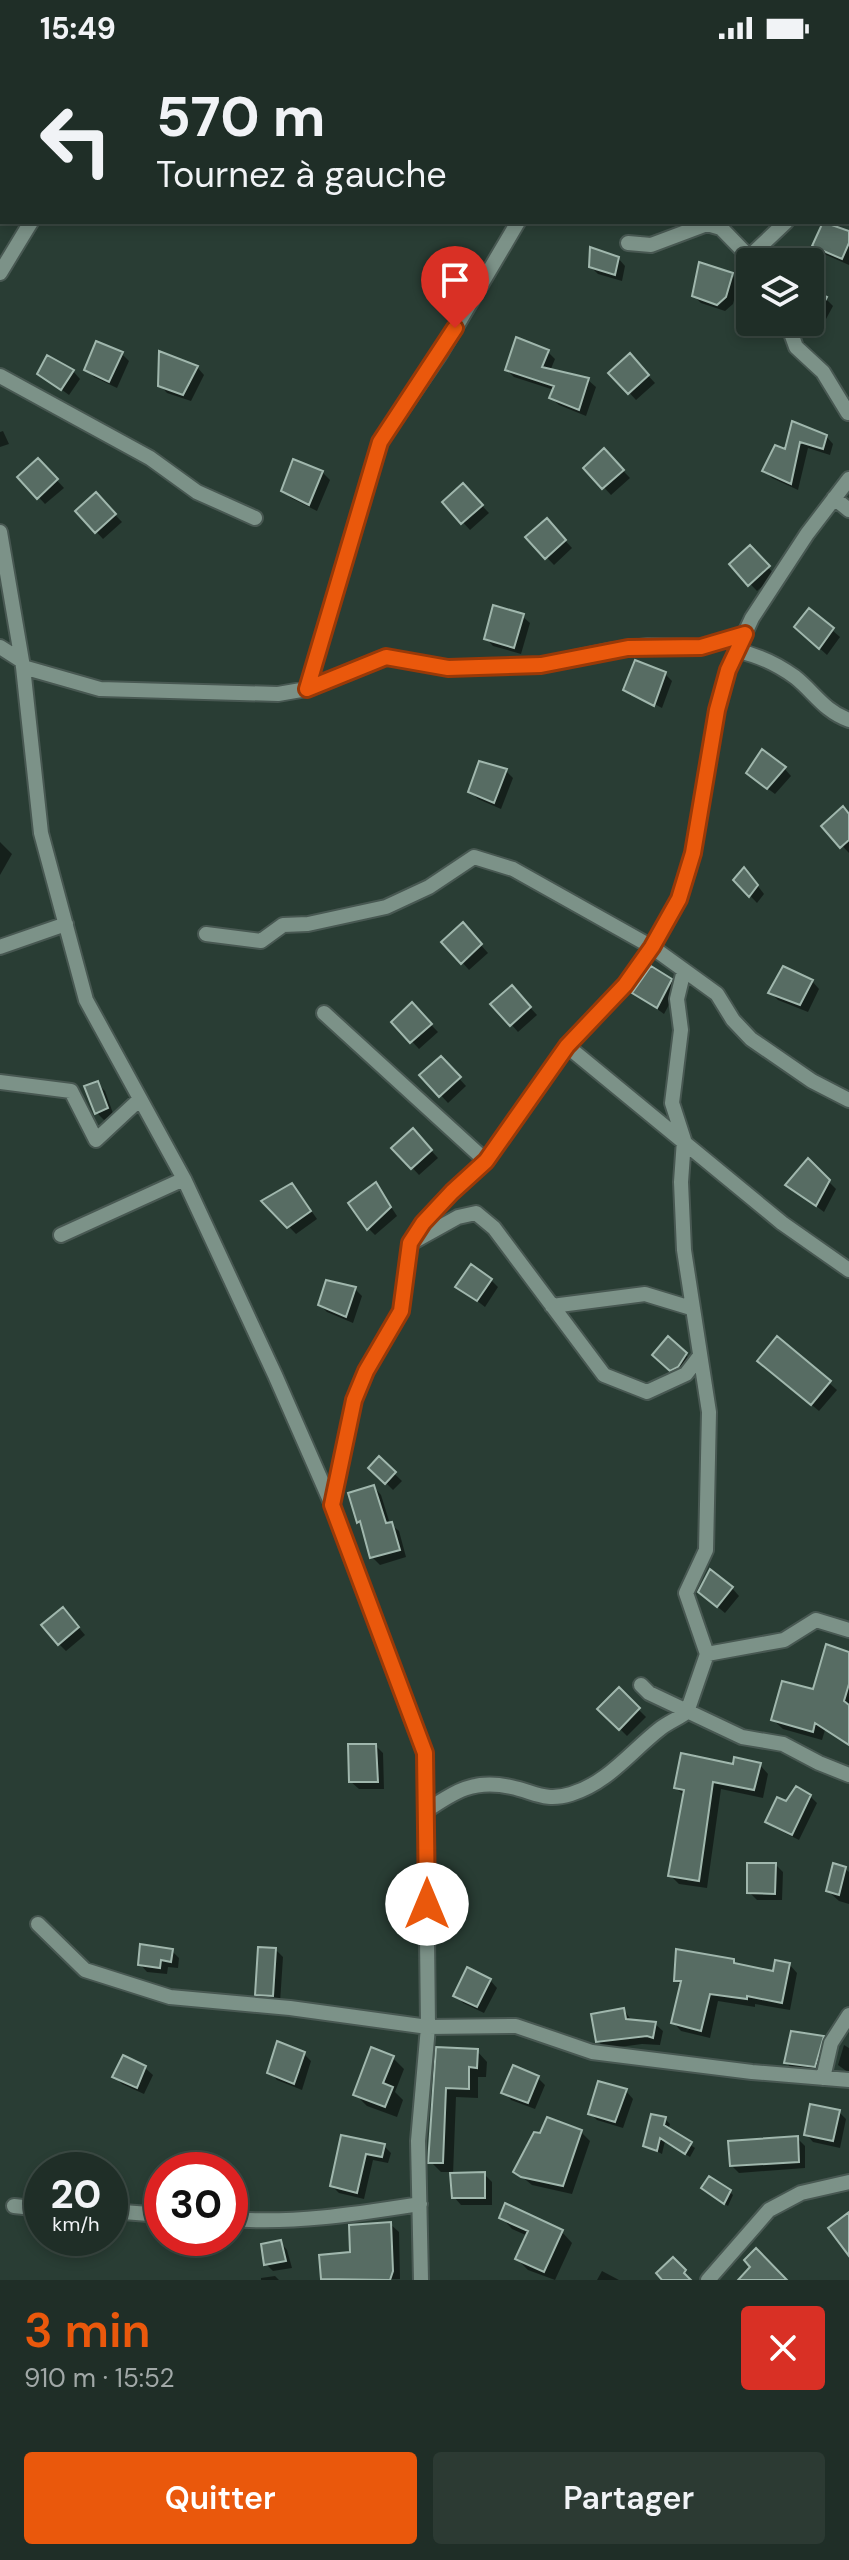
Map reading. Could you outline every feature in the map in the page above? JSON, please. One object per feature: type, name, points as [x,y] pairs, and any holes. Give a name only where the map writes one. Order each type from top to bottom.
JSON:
[{"type":"street","points":[[0,273],[30,224]]},
{"type":"street","points":[[307,689],[380,442],[440,354],[517,224]]},
{"type":"street","points":[[628,243],[651,245],[707,224],[721,228],[741,248]]},
{"type":"street","points":[[762,248],[784,224]]},
{"type":"street","points":[[792,336],[796,347],[823,372],[849,414]]},
{"type":"street","points":[[0,376],[150,458],[197,492],[255,518]]},
{"type":"street","points":[[332,1505],[354,1400],[366,1371],[401,1311],[410,1243],[423,1223],[486,1161],[567,1046],[625,985],[652,947],[679,899],[693,853],[717,710],[728,670],[752,618],[807,534],[849,479]]},
{"type":"street","points":[[834,498],[849,510]]},
{"type":"street","points":[[0,532],[23,664],[41,833],[86,1000],[184,1179],[318,1473],[425,1753],[428,2027],[418,2141],[421,2280]]},
{"type":"street","points":[[752,618],[756,655]]},
{"type":"street","points":[[0,647],[23,664],[100,689],[278,694],[307,689],[386,657],[448,668],[541,665],[621,649],[701,647],[745,634]]},
{"type":"street","points":[[737,651],[756,655],[796,678],[835,715],[849,720]]},
{"type":"street","points":[[206,934],[261,941],[283,925],[308,924],[386,907],[429,887],[474,857],[513,869],[652,947],[717,994],[733,1020],[751,1039],[812,1081],[849,1100]]},
{"type":"street","points":[[0,947],[66,924]]},
{"type":"street","points":[[426,1811],[455,1791],[479,1783],[512,1787],[544,1798],[570,1794],[598,1783],[662,1727],[687,1712],[707,1654],[686,1593],[706,1550],[709,1412],[684,1250],[681,1182],[684,1140],[672,1103],[681,1030],[677,999],[684,970]]},
{"type":"street","points":[[324,1013],[486,1161]]},
{"type":"street","points":[[567,1046],[782,1223],[849,1270]]},
{"type":"street","points":[[0,1082],[71,1091],[96,1140],[140,1099]]},
{"type":"street","points":[[61,1235],[184,1179]]},
{"type":"street","points":[[410,1243],[458,1217],[476,1213],[494,1228],[604,1375],[647,1392],[686,1374],[699,1357]]},
{"type":"street","points":[[552,1306],[645,1294],[691,1308]]},
{"type":"street","points":[[318,1473],[344,1449]]},
{"type":"street","points":[[707,1654],[784,1640],[816,1620],[849,1630]]},
{"type":"street","points":[[641,1685],[649,1693],[742,1737],[783,1744],[849,1775]]},
{"type":"street","points":[[38,1924],[85,1970],[170,1997],[290,2008],[428,2027],[516,2026],[592,2052],[849,2080]]},
{"type":"street","points":[[823,2078],[831,2043],[849,2015]]},
{"type":"street","points":[[708,2280],[769,2210],[801,2193],[849,2182]]},
{"type":"street","points":[[248,2220],[317,2220],[420,2204]]},
{"type":"street","points":[[14,2206],[24,2207]]},
{"type":"building","points":[[822,224],[849,231],[849,243],[842,259],[824,251],[824,248],[812,246]]},
{"type":"building","points":[[590,247],[619,257],[615,275],[589,267]]},
{"type":"building","points":[[699,262],[733,273],[726,297],[717,305],[692,296]]},
{"type":"building","points":[[516,337],[549,350],[542,367],[589,378],[579,410],[549,398],[554,386],[505,370]]},
{"type":"building","points":[[96,341],[123,352],[109,382],[84,370]]},
{"type":"building","points":[[159,351],[198,366],[183,395],[158,386]]},
{"type":"building","points":[[630,353],[649,375],[628,394],[608,373]]},
{"type":"building","points":[[47,355],[74,370],[61,390],[37,374]]},
{"type":"building","points":[[792,421],[827,435],[823,449],[800,442],[791,484],[762,471],[775,445],[785,449]]},
{"type":"building","points":[[604,448],[624,470],[602,489],[583,468]]},
{"type":"building","points":[[38,458],[58,479],[37,499],[17,477]]},
{"type":"building","points":[[293,459],[323,471],[309,505],[281,491]]},
{"type":"building","points":[[463,483],[483,505],[461,524],[442,502]]},
{"type":"building","points":[[96,492],[116,514],[95,533],[75,511]]},
{"type":"building","points":[[547,518],[566,540],[545,559],[525,537]]},
{"type":"building","points":[[750,545],[770,566],[748,586],[729,564]]},
{"type":"building","points":[[493,605],[524,614],[514,648],[484,639]]},
{"type":"building","points":[[809,608],[834,628],[819,649],[794,627]]},
{"type":"building","points":[[635,660],[666,672],[654,706],[623,690]]},
{"type":"building","points":[[762,749],[786,767],[767,789],[746,773]]},
{"type":"building","points":[[479,761],[507,769],[494,803],[468,792]]},
{"type":"building","points":[[843,806],[849,814],[849,840],[840,848],[821,826]]},
{"type":"building","points":[[744,867],[758,885],[749,897],[733,880]]},
{"type":"building","points":[[463,922],[482,944],[461,964],[441,942]]},
{"type":"building","points":[[651,966],[672,979],[657,1008],[632,993]]},
{"type":"building","points":[[783,966],[813,980],[800,1005],[768,993]]},
{"type":"building","points":[[512,985],[531,1007],[510,1026],[490,1004]]},
{"type":"building","points":[[412,1002],[432,1024],[410,1043],[391,1022]]},
{"type":"building","points":[[441,1056],[461,1077],[439,1097],[419,1075]]},
{"type":"building","points":[[98,1081],[108,1108],[95,1114],[84,1086]]},
{"type":"building","points":[[413,1128],[432,1150],[411,1169],[391,1148]]},
{"type":"building","points":[[808,1158],[830,1180],[816,1206],[785,1185]]},
{"type":"building","points":[[376,1182],[391,1207],[367,1230],[348,1203]]},
{"type":"building","points":[[292,1183],[311,1211],[287,1228],[261,1201]]},
{"type":"building","points":[[471,1264],[492,1279],[477,1301],[455,1287]]},
{"type":"building","points":[[326,1280],[356,1287],[346,1317],[318,1305]]},
{"type":"building","points":[[668,1336],[687,1353],[678,1367],[670,1371],[652,1355]]},
{"type":"building","points":[[777,1336],[831,1381],[811,1405],[757,1361]]},
{"type":"building","points":[[379,1456],[396,1472],[385,1484],[368,1468]]},
{"type":"building","points":[[374,1485],[386,1523],[392,1522],[400,1550],[370,1558],[348,1493]]},
{"type":"building","points":[[710,1569],[733,1587],[717,1607],[698,1592]]},
{"type":"building","points":[[63,1607],[79,1627],[58,1645],[41,1625]]},
{"type":"building","points":[[826,1644],[849,1652],[849,1684],[844,1701],[849,1705],[849,1745],[815,1723],[813,1732],[771,1720],[782,1681],[813,1689]]},
{"type":"building","points":[[619,1687],[640,1708],[619,1730],[597,1709]]},
{"type":"building","points":[[348,1744],[376,1744],[378,1782],[349,1782]]},
{"type":"building","points":[[681,1753],[733,1764],[734,1757],[761,1763],[754,1790],[713,1782],[699,1881],[668,1876],[684,1790],[674,1788]]},
{"type":"building","points":[[796,1786],[811,1795],[792,1835],[765,1822],[777,1797],[786,1801]]},
{"type":"building","points":[[747,1863],[776,1863],[775,1894],[747,1893]]},
{"type":"building","points":[[833,1863],[846,1867],[839,1895],[826,1891]]},
{"type":"building","points":[[140,1944],[173,1949],[171,1962],[161,1960],[160,1968],[138,1965]]},
{"type":"building","points":[[258,1947],[276,1948],[273,1996],[255,1995]]},
{"type":"building","points":[[676,1949],[734,1959],[734,1963],[773,1971],[775,1960],[790,1963],[782,2003],[747,1996],[747,1999],[710,1994],[701,2031],[671,2023],[681,1981],[674,1981]]},
{"type":"building","points":[[467,1967],[491,1979],[477,2007],[453,1996]]},
{"type":"building","points":[[624,2008],[626,2019],[656,2022],[653,2038],[647,2036],[596,2042],[591,2014]]},
{"type":"building","points":[[791,2031],[824,2036],[815,2067],[784,2063]]},
{"type":"building","points":[[277,2041],[305,2052],[294,2084],[267,2073]]},
{"type":"building","points":[[371,2047],[394,2056],[383,2083],[393,2087],[385,2107],[353,2095]]},
{"type":"building","points":[[436,2047],[478,2049],[477,2068],[469,2067],[469,2089],[446,2088],[443,2163],[428,2163]]},
{"type":"building","points":[[123,2055],[146,2066],[137,2088],[112,2077]]},
{"type":"building","points":[[513,2065],[539,2076],[528,2103],[501,2093]]},
{"type":"building","points":[[598,2081],[627,2089],[615,2122],[588,2114]]},
{"type":"building","points":[[810,2104],[840,2110],[833,2141],[804,2135]]},
{"type":"building","points":[[651,2114],[666,2117],[664,2125],[692,2142],[685,2154],[660,2138],[657,2151],[643,2146]]},
{"type":"building","points":[[547,2117],[582,2130],[563,2186],[521,2177],[513,2172],[534,2132],[540,2133]]},
{"type":"building","points":[[341,2135],[385,2144],[382,2157],[366,2154],[357,2193],[330,2186]]},
{"type":"building","points":[[798,2136],[799,2162],[730,2166],[728,2141]]},
{"type":"building","points":[[485,2172],[485,2198],[452,2198],[450,2173]]},
{"type":"building","points":[[709,2176],[731,2190],[724,2204],[701,2188]]},
{"type":"building","points":[[505,2203],[563,2230],[544,2272],[515,2259],[528,2231],[499,2218]]},
{"type":"building","points":[[849,2212],[849,2256],[828,2228]]},
{"type":"building","points":[[391,2222],[393,2271],[390,2280],[321,2279],[319,2255],[350,2252],[349,2225]]},
{"type":"building","points":[[281,2240],[286,2261],[264,2265],[261,2244]]},
{"type":"building","points":[[756,2248],[787,2280],[738,2280],[750,2267],[744,2260]]},
{"type":"building","points":[[673,2257],[691,2280],[662,2280],[656,2273]]},
{"type":"route","points":[[427,1904],[425,1753],[332,1505],[354,1400],[366,1371],[401,1311],[410,1243],[423,1223],[486,1161],[567,1046],[625,985],[652,947],[679,899],[693,853],[717,710],[728,670],[745,634],[701,647],[628,648],[541,665],[448,668],[386,657],[307,689],[380,442],[455,328]]}]
